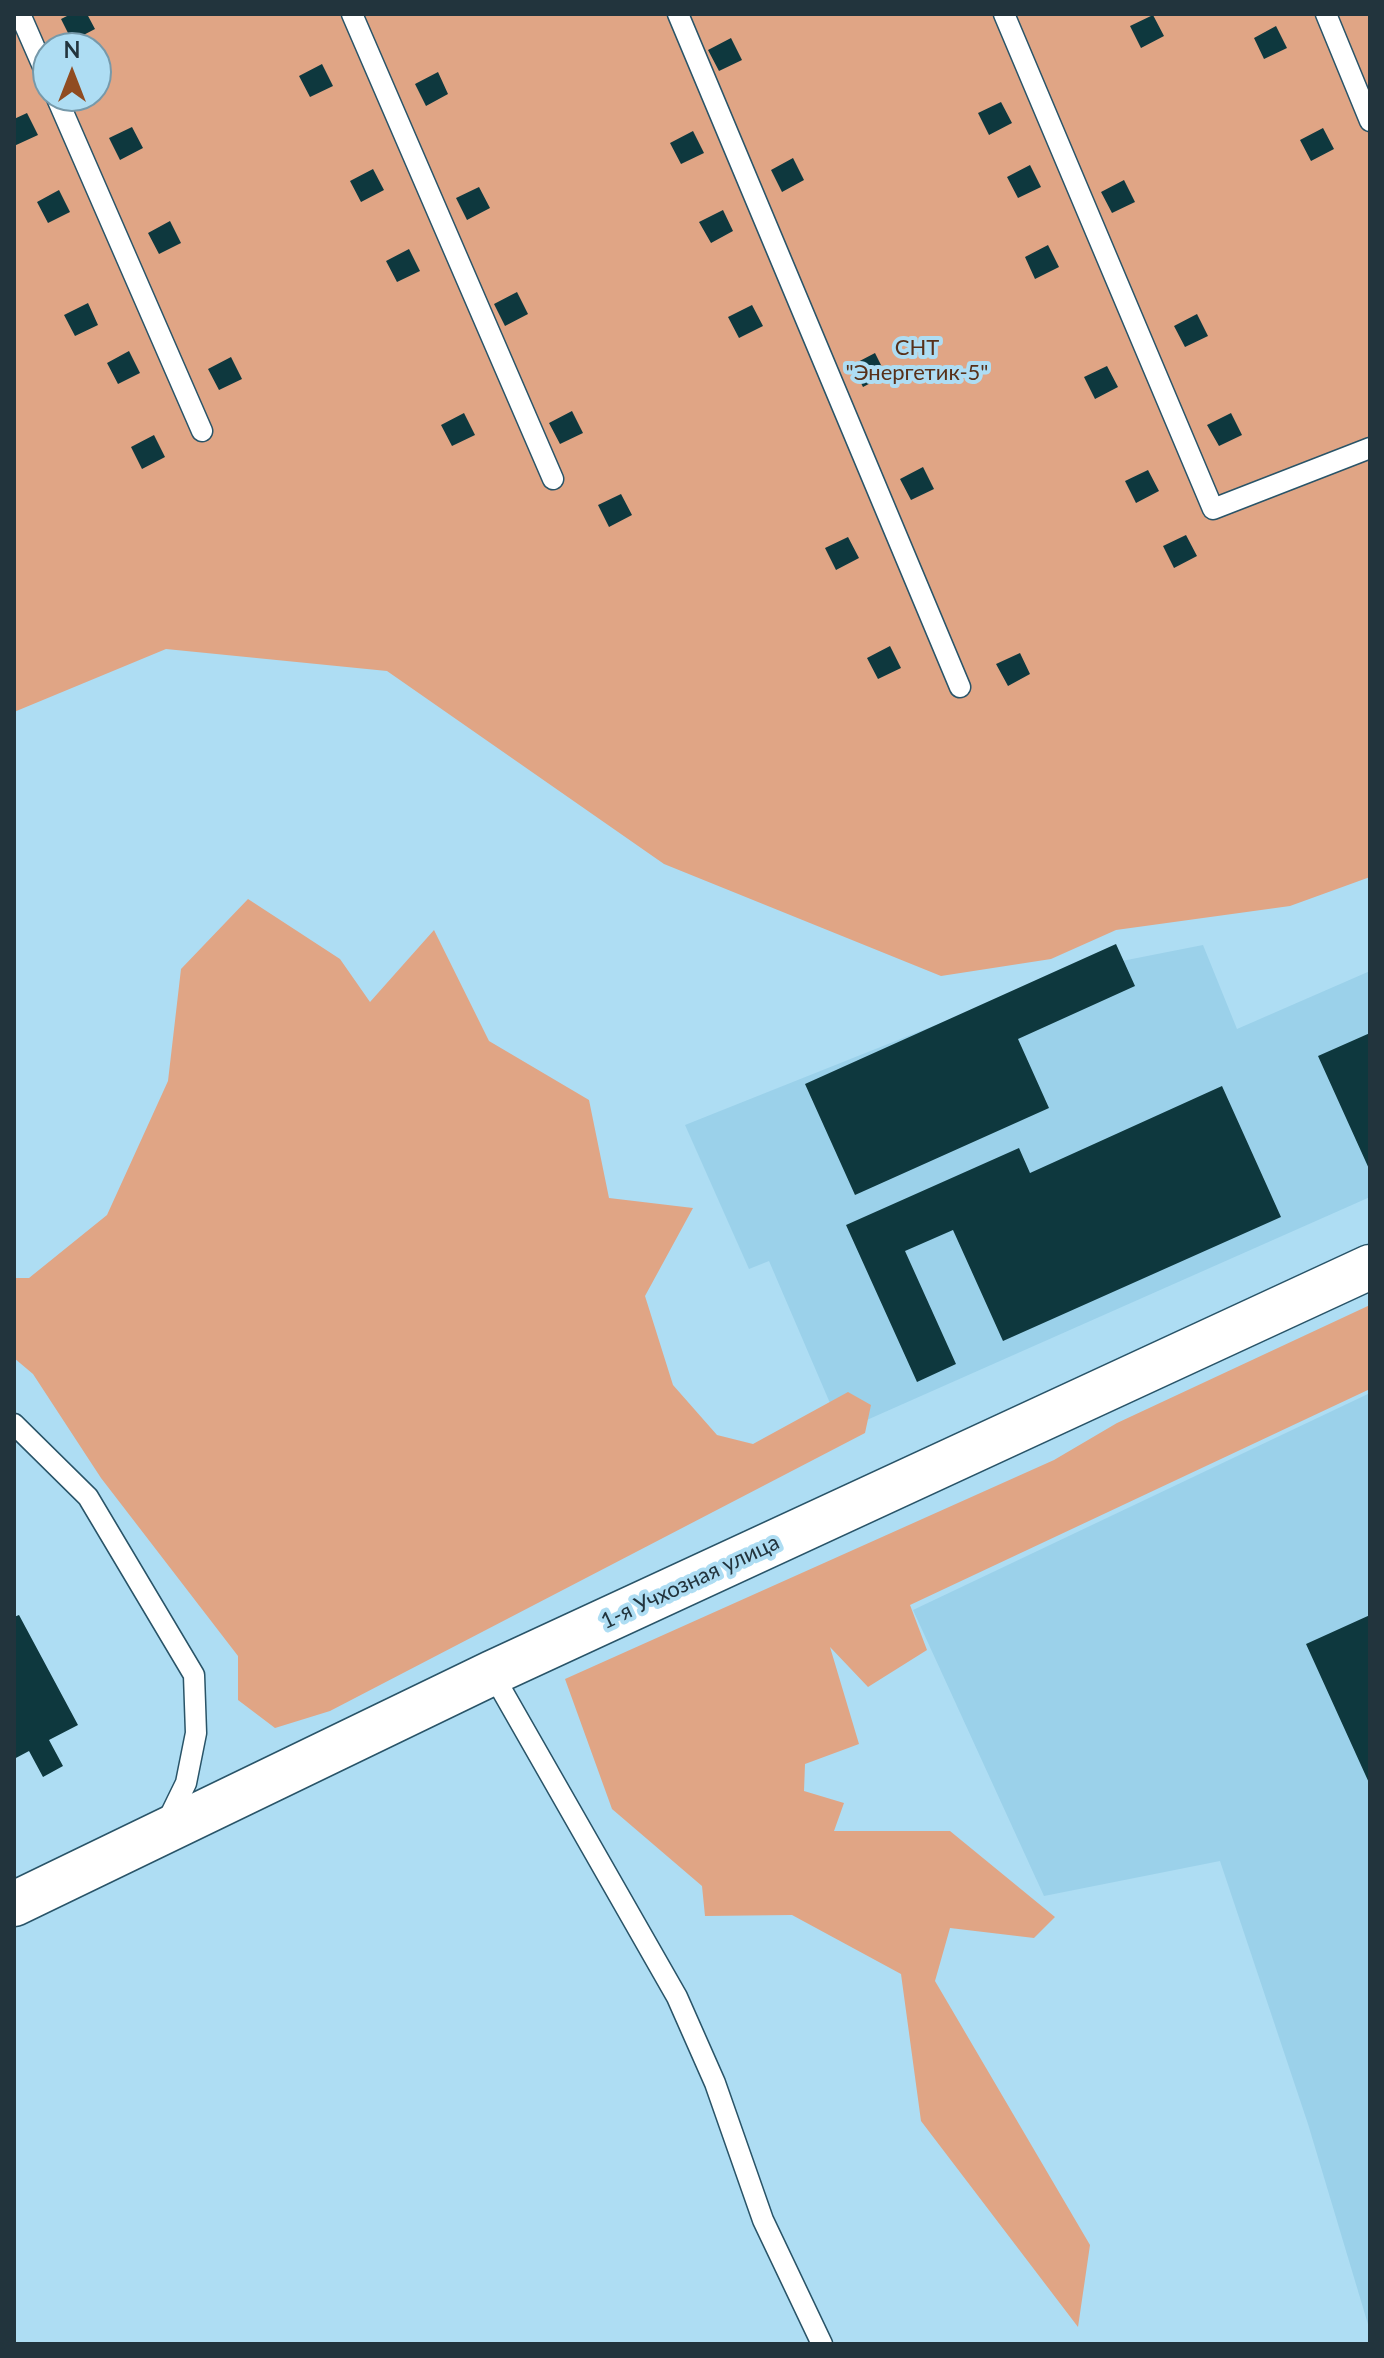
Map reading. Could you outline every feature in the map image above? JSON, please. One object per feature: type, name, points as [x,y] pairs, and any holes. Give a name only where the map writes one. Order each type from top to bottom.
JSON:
[{"type":"street","name":"1-я Учхозная улица","points":[[14,1904],[492,1673],[1370,1267]]},
{"type":"lane","points":[[20,14],[32,41]]},
{"type":"lane","points":[[352,14],[553,479]]},
{"type":"lane","points":[[678,14],[960,687]]},
{"type":"lane","points":[[1004,14],[1213,509],[1370,448]]},
{"type":"lane","points":[[1326,14],[1370,121]]},
{"type":"lane","points":[[63,112],[202,431]]},
{"type":"lane","points":[[14,1424],[88,1497],[194,1675],[196,1733],[186,1783],[161,1833]]},
{"type":"lane","points":[[492,1673],[677,1997],[715,2083],[763,2220],[822,2344]]},
{"type":"shaded area","points":[[1203,945],[1237,1029],[1370,971],[1370,1197],[842,1431],[769,1261],[749,1269],[685,1125],[1071,971]]},
{"type":"shaded area","points":[[1370,1393],[1370,2331],[1308,2124],[1220,1861],[1044,1896],[913,1610]]},
{"type":"green space","name":"СНТ \"Энергетик-5\"","points":[[14,14],[1370,14],[1370,877],[1290,906],[1116,930],[1051,959],[941,976],[664,864],[387,671],[166,649],[14,712]]},
{"type":"green space","points":[[248,899],[340,959],[370,1002],[434,930],[489,1041],[589,1100],[609,1198],[693,1208],[645,1296],[673,1385],[717,1435],[753,1444],[848,1392],[871,1405],[865,1433],[330,1711],[275,1728],[238,1700],[238,1656],[101,1478],[33,1374],[14,1358],[14,1278],[29,1278],[107,1215],[168,1081],[181,969]]},
{"type":"green space","points":[[1370,1305],[1370,1389],[910,1605],[927,1650],[868,1687],[830,1647],[859,1744],[805,1764],[804,1791],[844,1803],[834,1831],[950,1831],[1055,1917],[1034,1938],[950,1928],[935,1981],[1090,2245],[1078,2327],[921,2121],[901,1974],[792,1915],[705,1916],[702,1886],[612,1809],[565,1679],[1054,1460],[1117,1423]]},
{"type":"building","points":[[71,14],[87,14],[95,29],[68,32],[61,19]]},
{"type":"building","points":[[1153,15],[1164,36],[1141,48],[1130,26]]},
{"type":"building","points":[[1276,26],[1287,48],[1264,59],[1254,38]]},
{"type":"building","points":[[731,38],[742,60],[719,71],[708,50]]},
{"type":"building","points":[[322,64],[333,86],[310,97],[299,76]]},
{"type":"building","points":[[438,72],[448,94],[426,106],[415,84]]},
{"type":"building","points":[[1001,102],[1012,123],[989,135],[978,113]]},
{"type":"building","points":[[27,113],[38,135],[14,146],[14,119]]},
{"type":"building","points":[[132,127],[143,148],[120,160],[109,138]]},
{"type":"building","points":[[1323,128],[1334,149],[1311,161],[1300,140]]},
{"type":"building","points":[[693,131],[704,153],[681,164],[670,143]]},
{"type":"building","points":[[793,158],[804,180],[782,192],[771,170]]},
{"type":"building","points":[[1030,165],[1041,187],[1018,198],[1007,177]]},
{"type":"building","points":[[373,169],[384,190],[361,202],[350,181]]},
{"type":"building","points":[[1124,180],[1135,202],[1112,213],[1101,192]]},
{"type":"building","points":[[479,187],[490,208],[467,220],[456,198]]},
{"type":"building","points":[[59,190],[70,212],[48,223],[37,202]]},
{"type":"building","points":[[723,210],[733,231],[711,243],[699,222]]},
{"type":"building","points":[[170,221],[181,243],[159,254],[148,233]]},
{"type":"building","points":[[1048,245],[1059,267],[1035,279],[1025,257]]},
{"type":"building","points":[[409,249],[420,271],[397,282],[386,261]]},
{"type":"building","points":[[517,292],[528,314],[505,326],[494,304]]},
{"type":"building","points":[[88,303],[98,325],[75,336],[64,315]]},
{"type":"building","points":[[752,305],[763,326],[739,338],[728,317]]},
{"type":"building","points":[[1197,314],[1208,336],[1185,347],[1174,326]]},
{"type":"building","points":[[129,351],[140,373],[118,384],[107,363]]},
{"type":"building","points":[[875,353],[886,375],[863,387],[852,365]]},
{"type":"building","points":[[231,357],[242,379],[219,390],[208,369]]},
{"type":"building","points":[[1107,366],[1118,387],[1095,399],[1084,377]]},
{"type":"building","points":[[572,411],[583,433],[560,444],[549,423]]},
{"type":"building","points":[[464,413],[475,435],[452,446],[441,425]]},
{"type":"building","points":[[1231,413],[1242,435],[1219,446],[1207,425]]},
{"type":"building","points":[[154,435],[165,457],[142,469],[131,447]]},
{"type":"building","points":[[923,467],[934,489],[911,500],[900,479]]},
{"type":"building","points":[[1148,470],[1159,491],[1136,503],[1125,481]]},
{"type":"building","points":[[621,494],[632,515],[609,527],[598,505]]},
{"type":"building","points":[[1186,535],[1197,556],[1174,568],[1163,546]]},
{"type":"building","points":[[848,537],[859,558],[836,570],[825,548]]},
{"type":"building","points":[[890,646],[901,668],[878,679],[867,658]]},
{"type":"building","points":[[1020,653],[1030,674],[1008,686],[996,664]]},
{"type":"building","points":[[1116,944],[1135,986],[1018,1039],[1049,1108],[855,1195],[805,1084]]},
{"type":"building","points":[[1370,1033],[1370,1171],[1318,1056]]},
{"type":"building","points":[[1222,1086],[1281,1217],[1003,1341],[953,1230],[905,1251],[956,1364],[917,1382],[846,1225],[1019,1148],[1030,1173]]},
{"type":"building","points":[[19,1615],[78,1725],[49,1740],[63,1766],[43,1777],[29,1751],[14,1759],[14,1617]]},
{"type":"building","points":[[1370,1615],[1370,1785],[1306,1644]]}]
